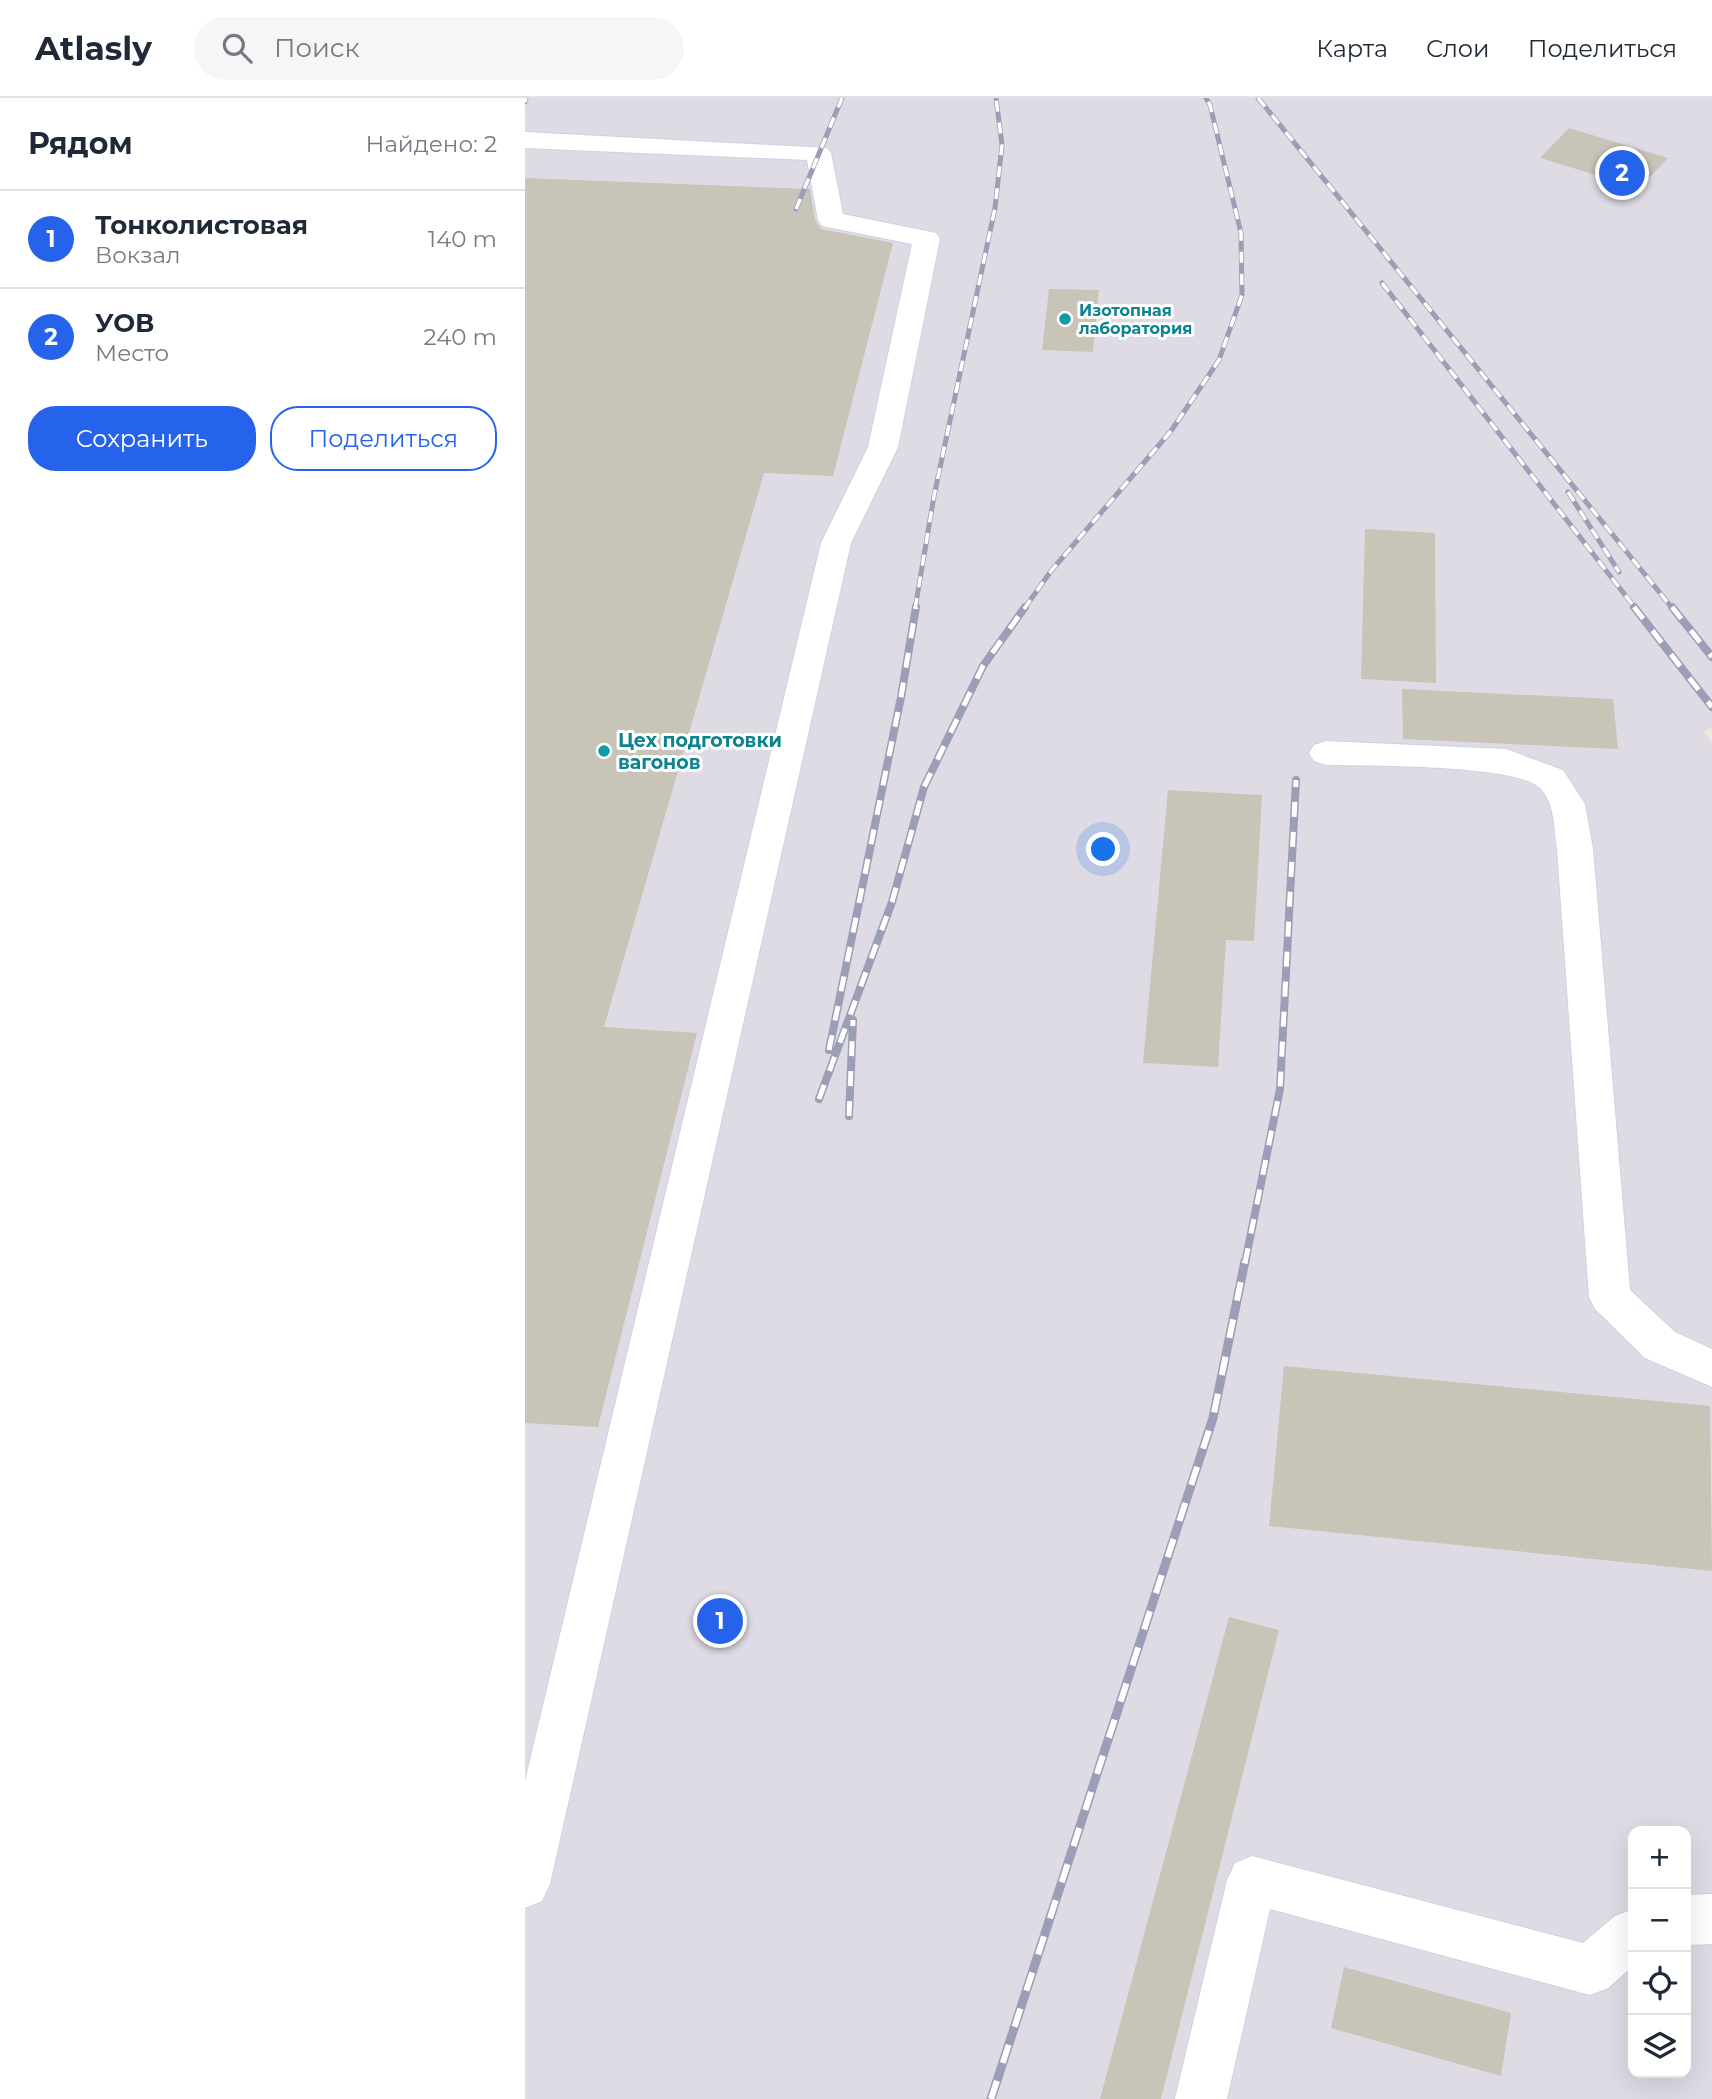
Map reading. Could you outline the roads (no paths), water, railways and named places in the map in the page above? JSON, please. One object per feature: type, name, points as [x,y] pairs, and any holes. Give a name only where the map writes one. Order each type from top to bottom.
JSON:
[{"type":"lane","points":[[525,140],[818,153],[831,220],[927,239],[883,447],[836,543],[525,1884]]},
{"type":"lane","points":[[1326,753],[1506,761],[1551,778],[1568,804],[1575,849],[1611,1297],[1660,1345],[1712,1369]]},
{"type":"lane","points":[[1201,2099],[1252,1880],[1590,1970],[1628,1938]]},
{"type":"lane","points":[[1691,1920],[1712,1919]]},
{"type":"railway","points":[[525,102],[526,98]]},
{"type":"railway","points":[[796,209],[842,98]]},
{"type":"railway","points":[[915,609],[934,496],[995,208],[1002,145],[996,98]]},
{"type":"railway","points":[[1024,609],[1051,571],[1171,431],[1219,360],[1242,295],[1241,233],[1210,105],[1206,98]]},
{"type":"railway","points":[[1258,98],[1673,609]]},
{"type":"railway","points":[[1382,283],[1636,609]]},
{"type":"railway","points":[[1568,492],[1619,572]]},
{"type":"railway","points":[[829,1050],[901,697],[916,607]]},
{"type":"railway","points":[[819,1099],[892,902],[924,787],[983,666],[1025,607]]},
{"type":"railway","points":[[1634,607],[1712,707]]},
{"type":"railway","points":[[1672,607],[1712,657]]},
{"type":"railway","points":[[1245,1263],[1280,1089],[1296,780]]},
{"type":"railway","points":[[849,1116],[853,1020]]},
{"type":"railway","points":[[991,2099],[1213,1418],[1245,1261]]},
{"type":"place","name":"УОВ","points":[[1622,173]]},
{"type":"place","name":"Изотопная лаборатория","points":[[1065,319]]},
{"type":"place","name":"Цех подготовки вагонов","points":[[604,751]]},
{"type":"place","name":"Тонколистовая","points":[[720,1621]]}]
